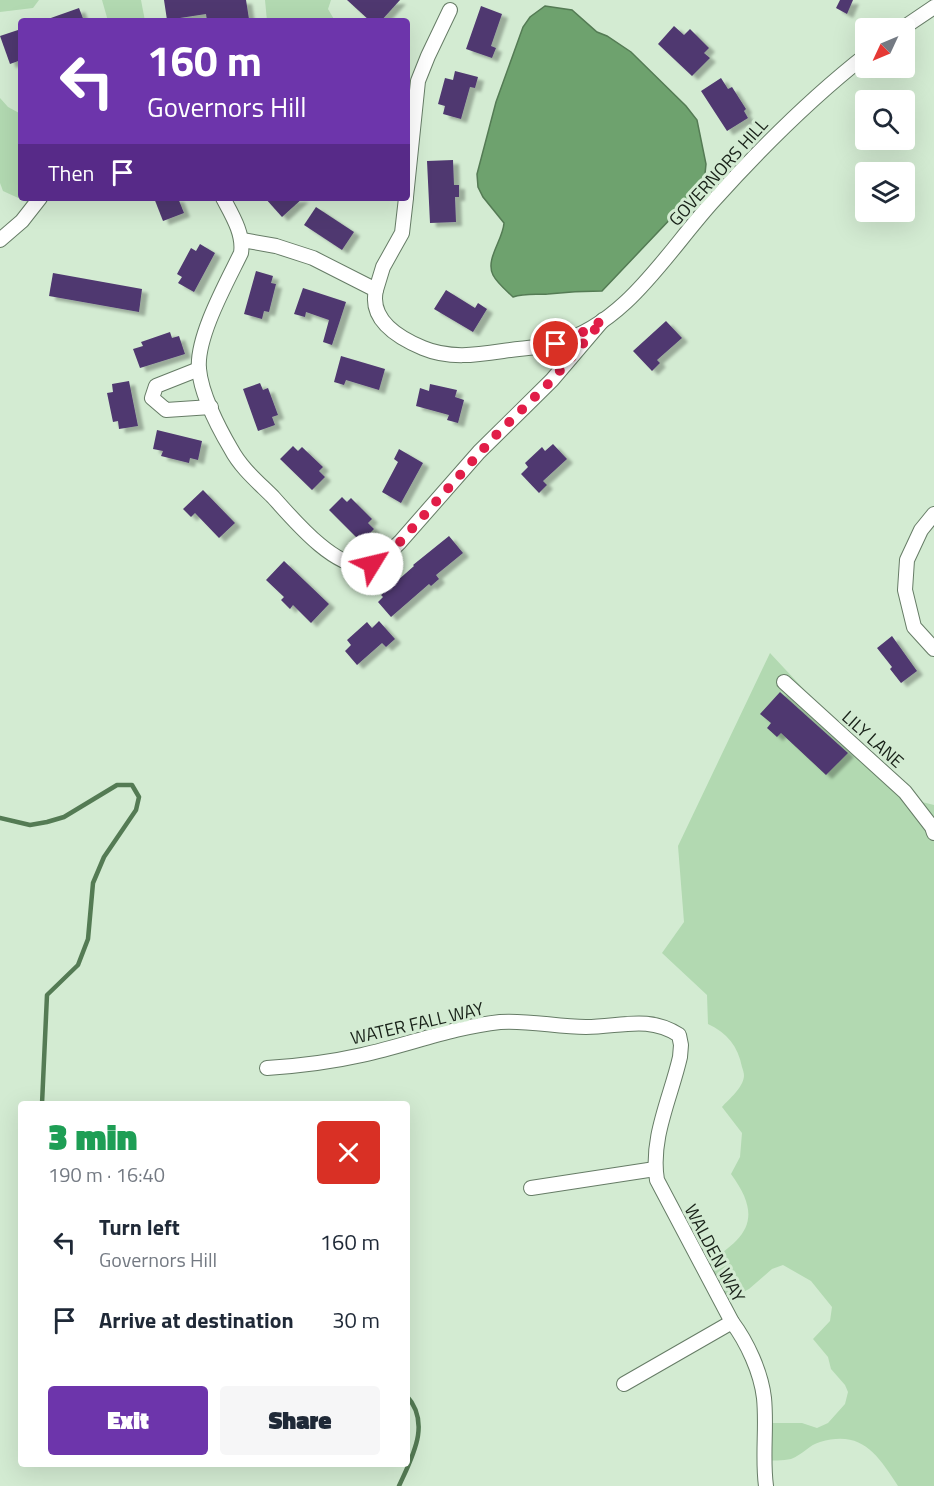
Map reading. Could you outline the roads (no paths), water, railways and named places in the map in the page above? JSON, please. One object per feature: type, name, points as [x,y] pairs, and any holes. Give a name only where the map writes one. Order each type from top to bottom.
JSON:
[{"type":"street","points":[[915,20],[934,7]]},
{"type":"street","points":[[410,158],[418,81],[450,10]]},
{"type":"street","name":"GOVERNORS HILL","points":[[376,290],[375,303],[379,315],[391,330],[415,345],[442,354],[467,355],[556,344],[578,335],[616,311],[645,284],[713,201],[785,124],[855,64]]},
{"type":"street","points":[[0,240],[22,221],[38,201]]},
{"type":"street","points":[[224,201],[242,240],[276,246],[313,258],[376,290],[383,267],[402,233],[406,201]]},
{"type":"street","name":"GOVERNORS HILL","points":[[242,240],[241,254],[214,311],[199,358],[199,369],[211,407],[231,450],[242,465],[325,549],[355,565],[366,565],[388,553],[400,542],[486,445],[552,380],[603,320]]},
{"type":"street","points":[[199,369],[156,386],[152,398],[166,410],[211,407]]},
{"type":"street","points":[[934,514],[921,530],[907,560],[905,590],[914,627],[934,649]]},
{"type":"street","name":"LILY LANE","points":[[783,682],[905,792],[933,829]]},
{"type":"street","name":"WATER FALL WAY","points":[[267,1068],[310,1065],[362,1055],[444,1033],[498,1023],[525,1021],[586,1027],[638,1022],[651,1023],[679,1035]]},
{"type":"street","name":"WALDEN WAY","points":[[679,1035],[680,1057],[656,1142],[655,1169],[661,1191],[740,1334],[762,1387],[764,1399],[763,1467],[766,1486]]},
{"type":"street","points":[[531,1188],[655,1169]]},
{"type":"street","points":[[624,1384],[732,1322]]},
{"type":"waterway","points":[[0,818],[30,825],[47,822],[64,817],[117,785],[132,785],[139,797],[136,810],[104,857],[93,883],[88,939],[78,965],[47,995],[42,1101]]},
{"type":"waterway","points":[[410,1400],[418,1417],[419,1428],[410,1461]]},
{"type":"waterway","points":[[399,1486],[407,1467]]}]
